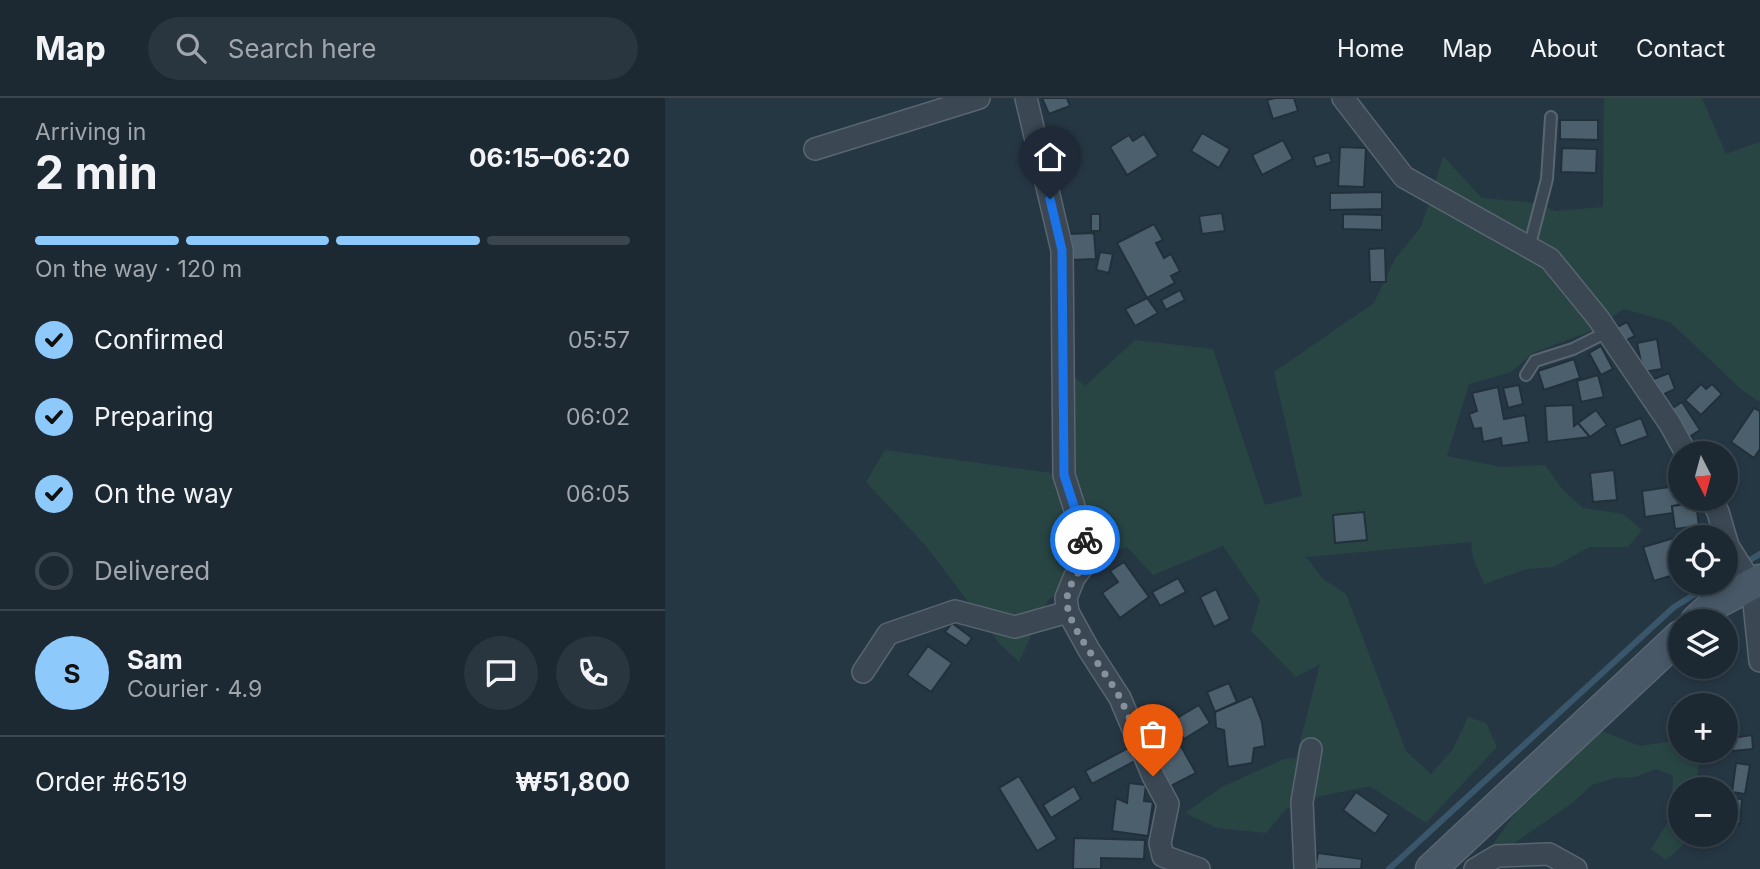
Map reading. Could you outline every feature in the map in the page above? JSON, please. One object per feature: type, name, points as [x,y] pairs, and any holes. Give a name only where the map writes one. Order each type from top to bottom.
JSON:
[{"type":"street","points":[[815,149],[979,98]]},
{"type":"street","points":[[1025,98],[1062,250],[1064,475],[1090,557],[1075,578],[1066,598],[1068,612],[1121,698],[1153,776],[1168,804],[1160,843],[1163,856],[1199,869]]},
{"type":"street","points":[[1343,98],[1404,177],[1550,259],[1607,332],[1679,441]]},
{"type":"street","points":[[1716,511],[1733,552],[1754,581],[1760,661]]},
{"type":"street","points":[[1709,609],[1754,581]]},
{"type":"street","points":[[863,672],[888,634],[955,611],[1015,626],[1068,612]]},
{"type":"street","points":[[1431,869],[1668,647]]},
{"type":"street","points":[[1305,869],[1302,802],[1311,749]]},
{"type":"street","points":[[1475,869],[1497,856],[1549,854],[1576,869]]},
{"type":"lane","points":[[1529,247],[1548,179],[1551,117]]},
{"type":"lane","points":[[1526,375],[1535,361],[1573,349],[1607,332]]},
{"type":"green space","points":[[1604,98],[1702,98],[1726,154],[1760,142],[1760,402],[1742,390],[1670,322],[1624,309],[1608,320],[1565,266],[1434,187],[1443,156],[1482,198],[1536,203],[1555,211],[1603,207]]},
{"type":"green space","points":[[1429,203],[1487,231],[1529,259],[1545,266],[1593,330],[1533,353],[1511,372],[1469,384],[1447,456],[1501,467],[1545,465],[1563,490],[1583,508],[1623,514],[1642,530],[1628,547],[1589,547],[1554,567],[1527,569],[1484,584],[1473,558],[1471,542],[1306,557],[1323,579],[1346,594],[1406,751],[1431,774],[1453,749],[1468,717],[1486,723],[1497,747],[1426,823],[1370,786],[1321,796],[1286,809],[1266,833],[1217,828],[1185,813],[1222,787],[1284,759],[1296,758],[1320,664],[1296,677],[1251,631],[1260,600],[1223,546],[1153,575],[1127,547],[1102,557],[1048,600],[1019,662],[1000,644],[926,546],[866,482],[885,450],[1073,476],[1072,375],[1085,386],[1135,340],[1213,349],[1265,505],[1302,496],[1274,372],[1374,303],[1395,259],[1421,227]]},
{"type":"green space","points":[[1602,731],[1640,746],[1668,742],[1668,763],[1699,763],[1697,777],[1673,777],[1656,769],[1635,777],[1615,778],[1592,785],[1571,804],[1507,848],[1490,848],[1558,764]]},
{"type":"green space","points":[[1668,822],[1668,847],[1681,847],[1666,860],[1651,849]]},
{"type":"building","points":[[1042,98],[1067,98],[1070,106],[1049,114]]},
{"type":"building","points":[[1294,98],[1298,111],[1273,119],[1267,100]]},
{"type":"building","points":[[1560,120],[1598,120],[1598,140],[1560,139]]},
{"type":"building","points":[[1202,133],[1230,149],[1219,168],[1191,151]]},
{"type":"building","points":[[1144,134],[1158,156],[1127,175],[1110,147],[1129,135],[1133,141]]},
{"type":"building","points":[[1283,140],[1293,159],[1262,175],[1252,155]]},
{"type":"building","points":[[1340,147],[1366,148],[1364,187],[1338,186]]},
{"type":"building","points":[[1562,148],[1597,149],[1596,173],[1561,172]]},
{"type":"building","points":[[1329,152],[1332,162],[1316,167],[1313,157]]},
{"type":"building","points":[[1382,192],[1382,209],[1330,210],[1330,193]]},
{"type":"building","points":[[1222,213],[1225,231],[1202,234],[1199,216]]},
{"type":"building","points":[[1091,214],[1100,214],[1100,231],[1091,231]]},
{"type":"building","points":[[1343,214],[1382,215],[1382,230],[1343,229]]},
{"type":"building","points":[[1154,224],[1163,240],[1156,243],[1164,258],[1171,254],[1180,271],[1171,276],[1175,283],[1147,298],[1117,243]]},
{"type":"building","points":[[1094,233],[1096,259],[1070,260],[1069,234]]},
{"type":"building","points":[[1385,248],[1386,282],[1370,282],[1369,249]]},
{"type":"building","points":[[1100,252],[1113,254],[1109,273],[1096,270]]},
{"type":"building","points":[[1180,290],[1185,300],[1166,310],[1161,300]]},
{"type":"building","points":[[1147,298],[1158,313],[1135,326],[1125,309]]},
{"type":"building","points":[[1627,322],[1635,336],[1623,342],[1615,328]]},
{"type":"building","points":[[1657,339],[1662,369],[1643,372],[1637,343]]},
{"type":"building","points":[[1601,346],[1613,369],[1601,375],[1589,353]]},
{"type":"building","points":[[1574,359],[1580,378],[1544,390],[1538,371]]},
{"type":"building","points":[[1669,373],[1675,389],[1658,397],[1651,380]]},
{"type":"building","points":[[1598,375],[1604,397],[1581,402],[1577,381]]},
{"type":"building","points":[[1701,384],[1706,389],[1712,384],[1722,394],[1701,415],[1685,400]]},
{"type":"building","points":[[1519,385],[1523,404],[1508,408],[1503,388]]},
{"type":"building","points":[[1498,387],[1504,419],[1525,415],[1529,442],[1502,446],[1501,438],[1483,442],[1481,428],[1474,429],[1469,414],[1477,411],[1472,393]]},
{"type":"building","points":[[1682,402],[1700,430],[1686,439],[1668,411]]},
{"type":"building","points":[[1573,405],[1574,426],[1578,423],[1590,437],[1547,442],[1545,406]]},
{"type":"building","points":[[1754,408],[1760,411],[1760,449],[1754,458],[1738,447],[1738,441],[1732,441]]},
{"type":"building","points":[[1596,410],[1607,425],[1590,437],[1578,423]]},
{"type":"building","points":[[1641,418],[1648,436],[1621,446],[1614,428]]},
{"type":"building","points":[[1614,470],[1617,500],[1593,502],[1590,473]]},
{"type":"building","points":[[1668,487],[1668,511],[1673,513],[1645,517],[1642,491]]},
{"type":"building","points":[[1673,511],[1697,511],[1699,525],[1674,525]]},
{"type":"building","points":[[1364,512],[1367,540],[1335,543],[1333,515]]},
{"type":"building","points":[[1668,540],[1668,577],[1654,581],[1643,547]]},
{"type":"building","points":[[1124,562],[1149,597],[1120,618],[1102,593],[1118,582],[1110,571]]},
{"type":"building","points":[[1178,578],[1186,592],[1160,606],[1152,592]]},
{"type":"building","points":[[1216,589],[1230,619],[1214,627],[1200,597]]},
{"type":"building","points":[[952,623],[972,638],[966,646],[945,632]]},
{"type":"building","points":[[928,646],[952,663],[931,692],[907,675]]},
{"type":"building","points":[[1229,683],[1237,702],[1215,712],[1207,692]]},
{"type":"building","points":[[1252,696],[1262,722],[1265,746],[1254,748],[1252,763],[1228,767],[1224,730],[1216,728],[1215,712]]},
{"type":"building","points":[[1199,705],[1210,723],[1184,739],[1172,721]]},
{"type":"building","points":[[1752,735],[1753,749],[1738,750],[1738,737]]},
{"type":"building","points":[[1177,739],[1196,773],[1169,787],[1151,754]]},
{"type":"building","points":[[1128,748],[1135,761],[1092,784],[1085,771]]},
{"type":"building","points":[[1736,763],[1750,765],[1745,794],[1738,793],[1738,777],[1734,777]]},
{"type":"building","points":[[1019,776],[1057,839],[1037,851],[999,788]]},
{"type":"building","points":[[1129,783],[1146,785],[1144,801],[1153,802],[1148,836],[1112,831],[1116,798],[1127,803]]},
{"type":"building","points":[[1074,786],[1081,799],[1051,818],[1043,805]]},
{"type":"building","points":[[1356,792],[1389,815],[1375,834],[1343,810]]},
{"type":"building","points":[[1738,799],[1742,799],[1738,824]]},
{"type":"building","points":[[1074,838],[1145,840],[1144,859],[1101,858],[1101,869],[1073,869]]},
{"type":"building","points":[[1318,853],[1362,859],[1361,869],[1315,869]]},
{"type":"waterway","points":[[1738,567],[1760,554]]},
{"type":"waterway","points":[[1389,869],[1674,607],[1694,595]]},
{"type":"way so far","points":[[1085,540],[1090,557],[1075,578],[1066,598],[1068,612],[1121,698],[1153,776]]},
{"type":"route","points":[[1050,199],[1062,250],[1064,475],[1085,540]]}]
